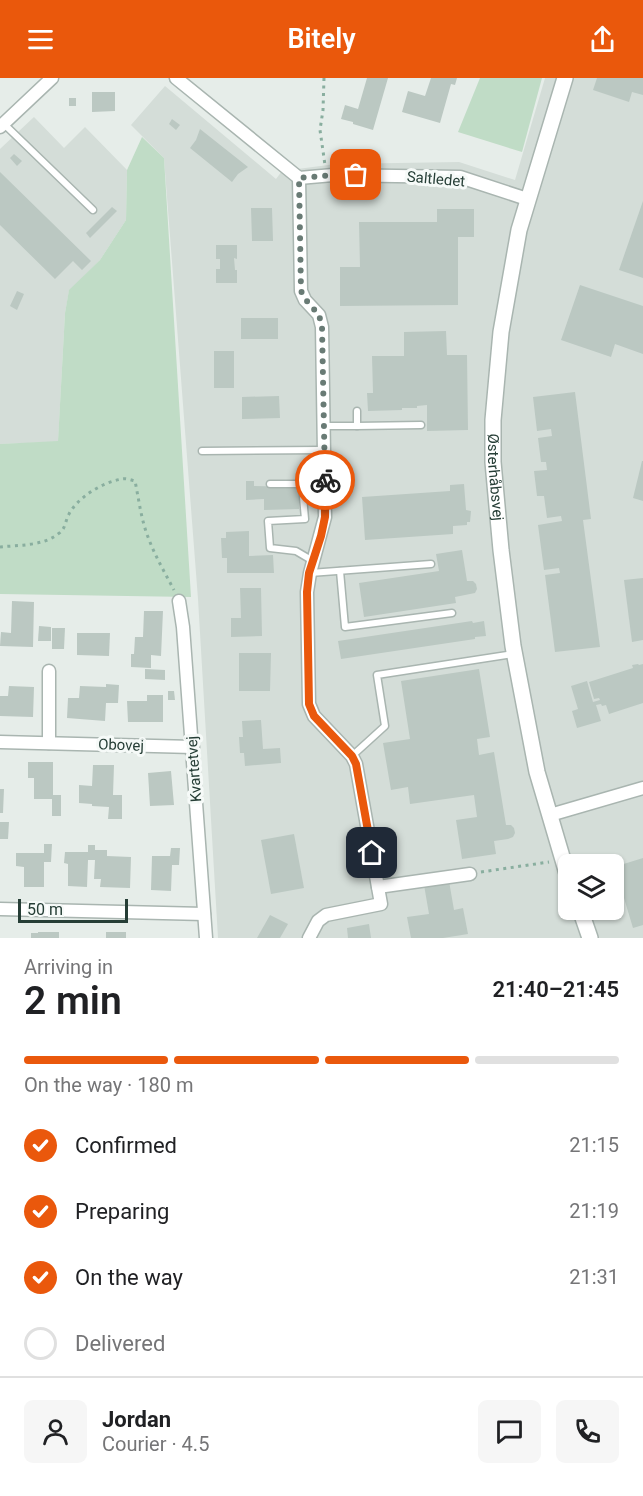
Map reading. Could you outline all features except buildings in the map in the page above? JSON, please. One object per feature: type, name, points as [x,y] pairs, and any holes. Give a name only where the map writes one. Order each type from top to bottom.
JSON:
[{"type":"street","points":[[1,124],[52,78]]},
{"type":"street","points":[[176,78],[299,178],[301,291],[319,315],[322,327],[324,426],[325,517],[311,567],[307,592],[309,704],[314,716],[352,756],[356,764],[381,904],[326,915],[318,921],[309,938]]},
{"type":"street","name":"Østerhåbsvej","points":[[560,854],[537,772],[514,653],[493,462],[493,420],[501,332],[519,230],[564,78]]},
{"type":"street","name":"Saltledet","points":[[299,178],[326,176],[460,177],[527,200]]},
{"type":"street","name":"Kvartetvej","points":[[179,601],[183,627],[206,938]]},
{"type":"street","points":[[49,671],[49,743]]},
{"type":"street","name":"Obovej","points":[[0,742],[192,747]]},
{"type":"street","points":[[550,815],[643,788]]},
{"type":"street","points":[[378,888],[470,874]]},
{"type":"street","points":[[0,909],[204,914]]},
{"type":"street","points":[[584,920],[590,938]]},
{"type":"lane","points":[[1,124],[93,210]]},
{"type":"lane","points":[[357,411],[357,426]]},
{"type":"lane","points":[[324,426],[421,425]]},
{"type":"lane","points":[[202,451],[324,450]]},
{"type":"lane","points":[[270,484],[325,484]]},
{"type":"lane","points":[[302,485],[305,519],[268,521],[270,548],[296,550],[311,567],[340,571],[431,564]]},
{"type":"lane","points":[[340,571],[345,627],[452,613]]},
{"type":"lane","points":[[352,756],[385,726],[377,675],[514,653]]},
{"type":"path","points":[[324,78],[320,130],[326,176]]},
{"type":"path","points":[[0,547],[46,542],[60,533],[66,525],[68,515],[79,501],[92,491],[123,478],[135,481],[147,536],[179,601]]},
{"type":"path","points":[[470,874],[558,861]]},
{"type":"shaded area","points":[[545,78],[643,78],[643,938],[218,938],[198,599],[164,158],[131,125],[165,86],[276,179],[282,171],[336,164],[459,162],[515,180]]},
{"type":"shaded area","points":[[34,117],[64,148],[85,127],[127,170],[126,220],[100,260],[69,291],[65,313],[58,442],[0,444],[0,149]]},
{"type":"green space","points":[[480,78],[542,78],[522,152],[458,132]]},
{"type":"green space","points":[[142,137],[164,158],[191,597],[0,594],[0,444],[58,441],[65,313],[69,290],[100,260],[126,220],[127,170]]},
{"type":"way so far","points":[[325,480],[322,327],[319,315],[301,291],[299,178],[356,175]]},
{"type":"route","points":[[325,480],[325,517],[309,573],[307,592],[309,704],[314,716],[352,756],[356,764],[372,853]]}]
